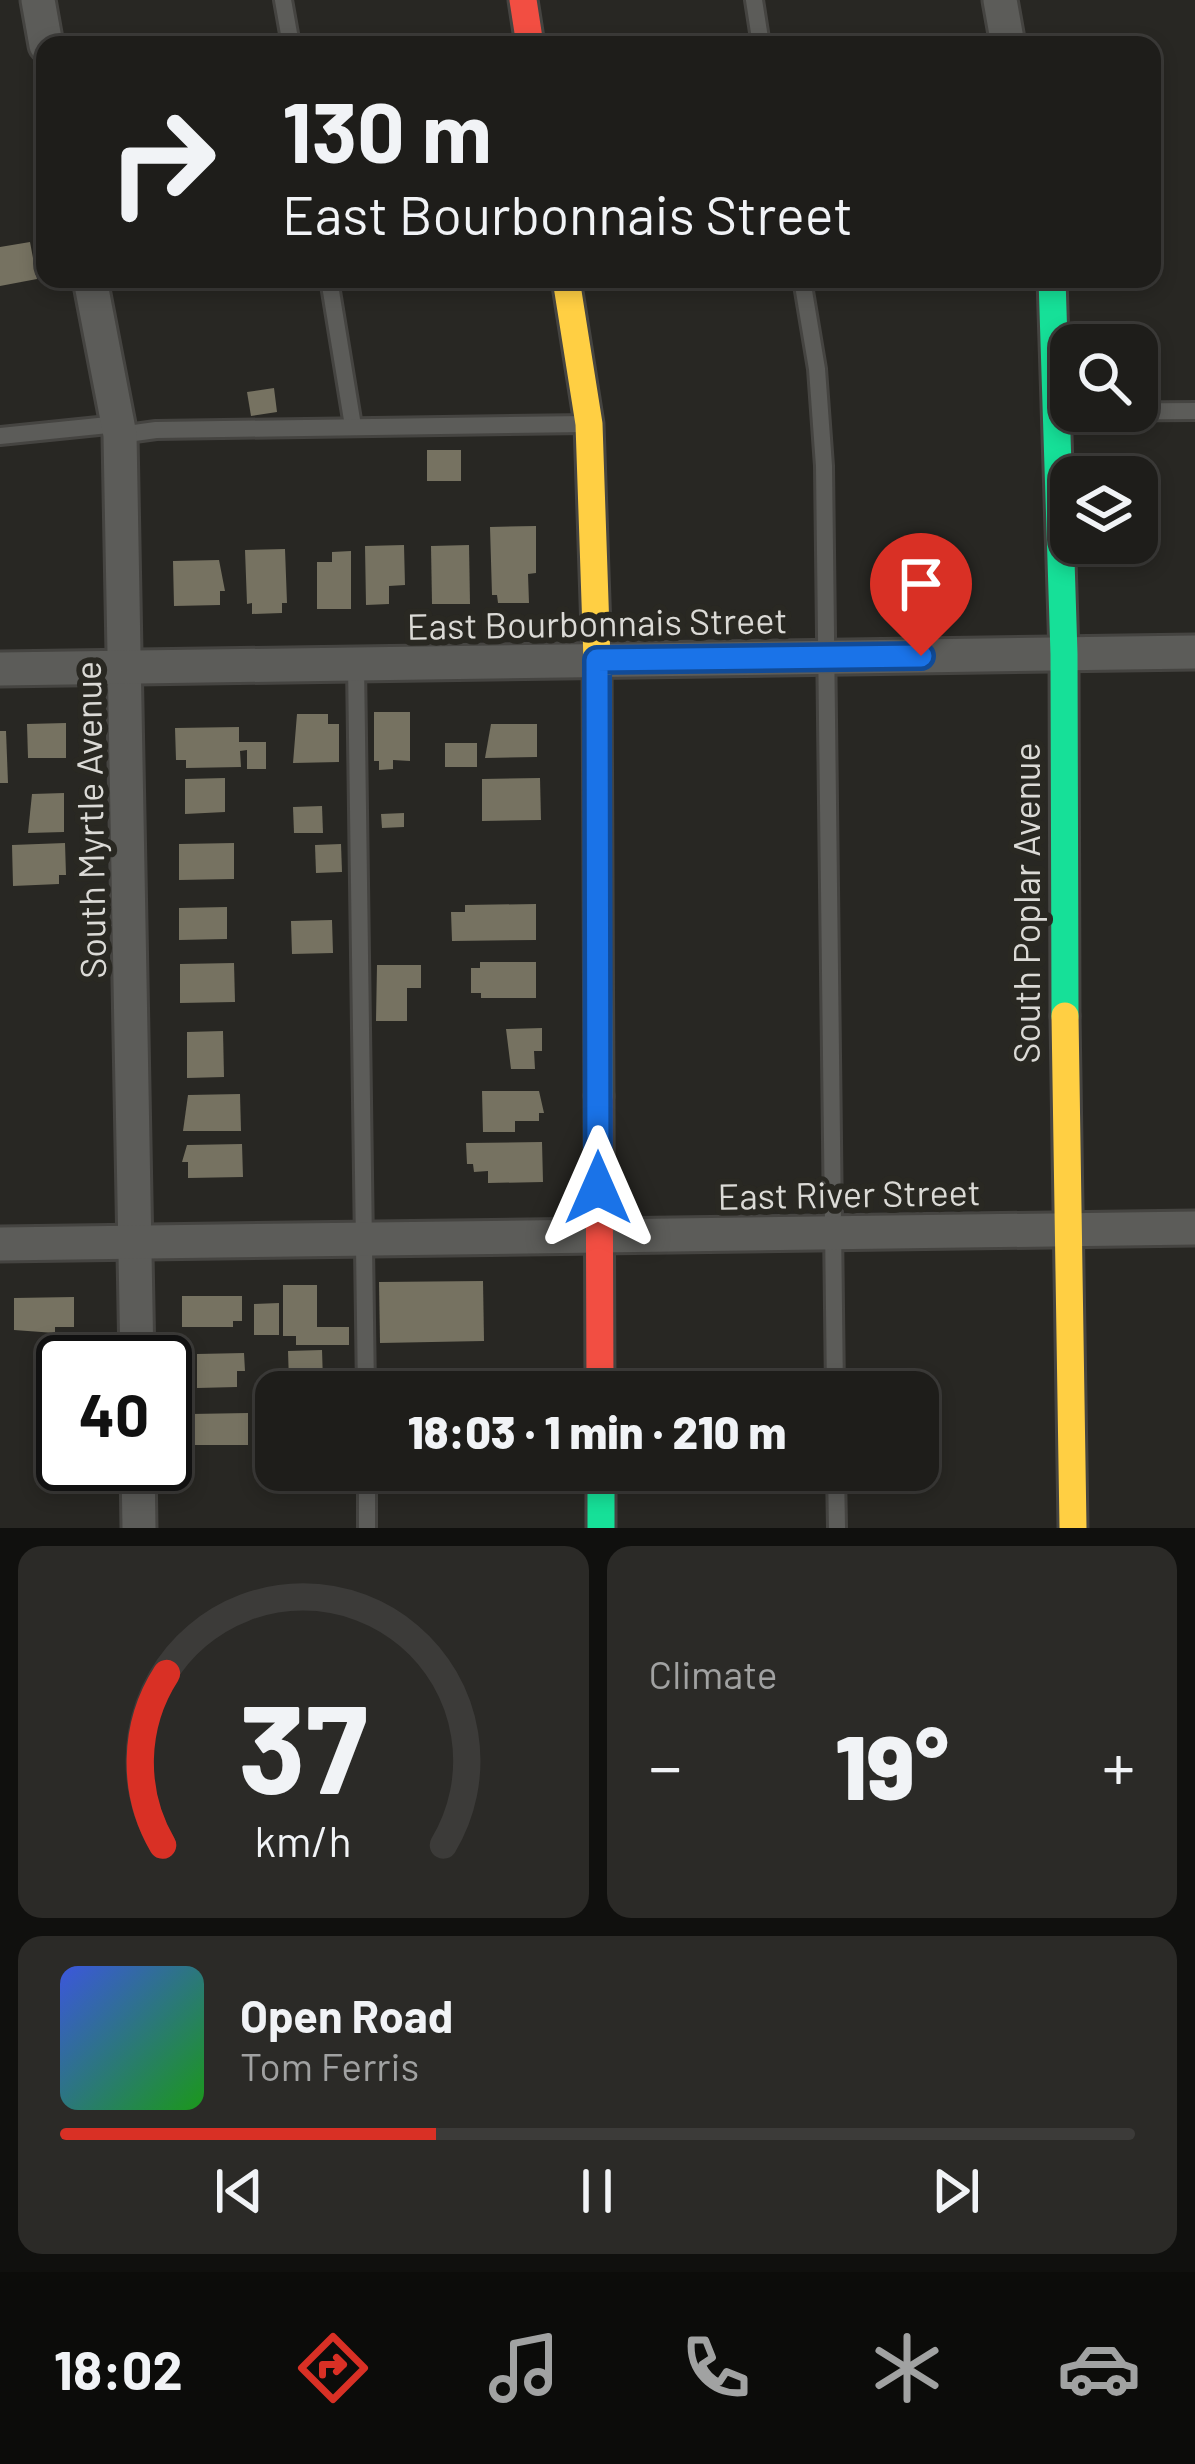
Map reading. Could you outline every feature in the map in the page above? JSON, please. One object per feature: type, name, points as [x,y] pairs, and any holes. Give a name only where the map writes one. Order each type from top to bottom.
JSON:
[{"type":"street","points":[[38,0],[44,36]]},
{"type":"street","points":[[523,0],[529,36]]},
{"type":"street","points":[[1000,0],[1006,36]]},
{"type":"street","name":"South Myrtle Avenue","points":[[92,288],[119,430],[136,1335]]},
{"type":"street","points":[[567,288],[589,424],[597,660],[600,1371]]},
{"type":"street","name":"South Poplar Avenue","points":[[1052,288],[1054,324]]},
{"type":"street","name":"South Poplar Avenue","points":[[1058,432],[1064,654],[1065,1229],[1073,1528]]},
{"type":"street","name":"East Bourbonnais Street","points":[[0,670],[1195,652]]},
{"type":"street","name":"East River Street","points":[[0,1244],[1195,1228]]},
{"type":"street","points":[[138,1491],[139,1528]]},
{"type":"street","points":[[601,1491],[602,1528]]},
{"type":"lane","points":[[283,0],[289,36]]},
{"type":"lane","points":[[754,0],[760,36]]},
{"type":"lane","points":[[330,288],[353,426]]},
{"type":"lane","points":[[803,288],[821,409],[836,1371]]},
{"type":"lane","points":[[1158,411],[1195,411]]},
{"type":"lane","points":[[0,436],[589,424]]},
{"type":"lane","points":[[356,664],[366,1371]]},
{"type":"lane","points":[[367,1491],[368,1528]]},
{"type":"lane","points":[[836,1491],[837,1528]]},
{"type":"building","points":[[30,242],[36,279],[0,286],[0,247]]},
{"type":"building","points":[[274,388],[277,412],[251,416],[247,392]]},
{"type":"building","points":[[427,450],[461,450],[461,481],[427,481]]},
{"type":"building","points":[[536,526],[536,573],[528,574],[529,603],[498,603],[497,595],[492,595],[490,527]]},
{"type":"building","points":[[404,545],[405,585],[389,586],[389,604],[366,605],[365,546]]},
{"type":"building","points":[[469,545],[470,604],[432,604],[431,546]]},
{"type":"building","points":[[285,549],[287,603],[282,603],[282,613],[252,614],[252,603],[247,604],[245,550]]},
{"type":"building","points":[[351,551],[351,609],[317,609],[317,562],[332,562],[332,552]]},
{"type":"building","points":[[219,560],[225,591],[220,591],[220,605],[174,606],[173,561]]},
{"type":"building","points":[[374,712],[410,712],[410,761],[393,760],[393,769],[379,770],[379,761],[374,761]]},
{"type":"building","points":[[297,714],[328,714],[328,724],[339,724],[339,762],[293,763]]},
{"type":"building","points":[[66,723],[66,758],[28,758],[27,724]]},
{"type":"building","points":[[491,724],[537,724],[537,757],[485,758]]},
{"type":"building","points":[[239,727],[239,742],[266,742],[266,769],[247,769],[247,750],[240,751],[241,767],[186,768],[186,760],[176,760],[175,728]]},
{"type":"building","points":[[0,731],[6,731],[8,783],[0,783]]},
{"type":"building","points":[[445,743],[477,743],[477,767],[445,767]]},
{"type":"building","points":[[225,778],[225,812],[185,814],[185,779]]},
{"type":"building","points":[[540,778],[541,820],[482,821],[482,779]]},
{"type":"building","points":[[64,793],[64,832],[28,833],[32,794]]},
{"type":"building","points":[[322,806],[323,833],[294,833],[293,807]]},
{"type":"building","points":[[404,813],[404,827],[382,828],[381,814]]},
{"type":"building","points":[[65,843],[66,875],[59,875],[59,884],[13,886],[12,845]]},
{"type":"building","points":[[234,843],[234,879],[179,880],[179,844]]},
{"type":"building","points":[[341,844],[342,872],[316,873],[315,845]]},
{"type":"building","points":[[536,904],[536,940],[452,941],[451,912],[465,912],[465,905]]},
{"type":"building","points":[[227,907],[227,939],[179,940],[179,908]]},
{"type":"building","points":[[332,920],[333,953],[292,954],[291,921]]},
{"type":"building","points":[[480,962],[536,962],[536,998],[481,998],[481,993],[471,993],[471,968],[480,968]]},
{"type":"building","points":[[234,963],[235,1002],[180,1003],[180,964]]},
{"type":"building","points":[[377,965],[421,965],[421,988],[407,988],[407,1021],[376,1021]]},
{"type":"building","points":[[542,1028],[542,1051],[534,1051],[535,1069],[511,1069],[506,1029]]},
{"type":"building","points":[[223,1031],[224,1077],[187,1078],[187,1032]]},
{"type":"building","points":[[482,1091],[539,1091],[544,1113],[539,1113],[539,1121],[515,1121],[515,1132],[483,1132]]},
{"type":"building","points":[[240,1094],[241,1131],[183,1131],[188,1095]]},
{"type":"building","points":[[542,1142],[543,1182],[488,1183],[488,1171],[474,1172],[473,1164],[467,1164],[466,1143]]},
{"type":"building","points":[[242,1144],[243,1177],[188,1178],[188,1162],[182,1162],[187,1145]]},
{"type":"building","points":[[483,1281],[484,1341],[380,1343],[379,1282]]},
{"type":"building","points":[[283,1285],[317,1285],[317,1327],[349,1327],[349,1345],[296,1345],[296,1336],[283,1336]]},
{"type":"building","points":[[182,1296],[242,1296],[242,1321],[233,1321],[233,1327],[182,1327]]},
{"type":"building","points":[[74,1297],[74,1327],[55,1327],[55,1333],[14,1330],[14,1298]]},
{"type":"building","points":[[279,1303],[279,1335],[254,1335],[254,1304]]},
{"type":"building","points":[[322,1350],[323,1371],[289,1371],[288,1351]]},
{"type":"building","points":[[244,1353],[245,1371],[237,1371],[237,1387],[197,1388],[197,1354]]},
{"type":"building","points":[[248,1413],[248,1445],[192,1445],[192,1414]]},
{"type":"traffic: fast","points":[[1052,288],[1064,654],[1065,1016]]},
{"type":"traffic: fast","points":[[601,1491],[601,1528]]},
{"type":"traffic: slow","points":[[567,288],[589,424],[597,660],[599,1096]]},
{"type":"traffic: slow","points":[[1065,1016],[1073,1528]]},
{"type":"traffic: jam","points":[[523,0],[529,36]]},
{"type":"traffic: jam","points":[[599,1096],[600,1371]]},
{"type":"route","points":[[598,1188],[597,660],[921,656]]}]
